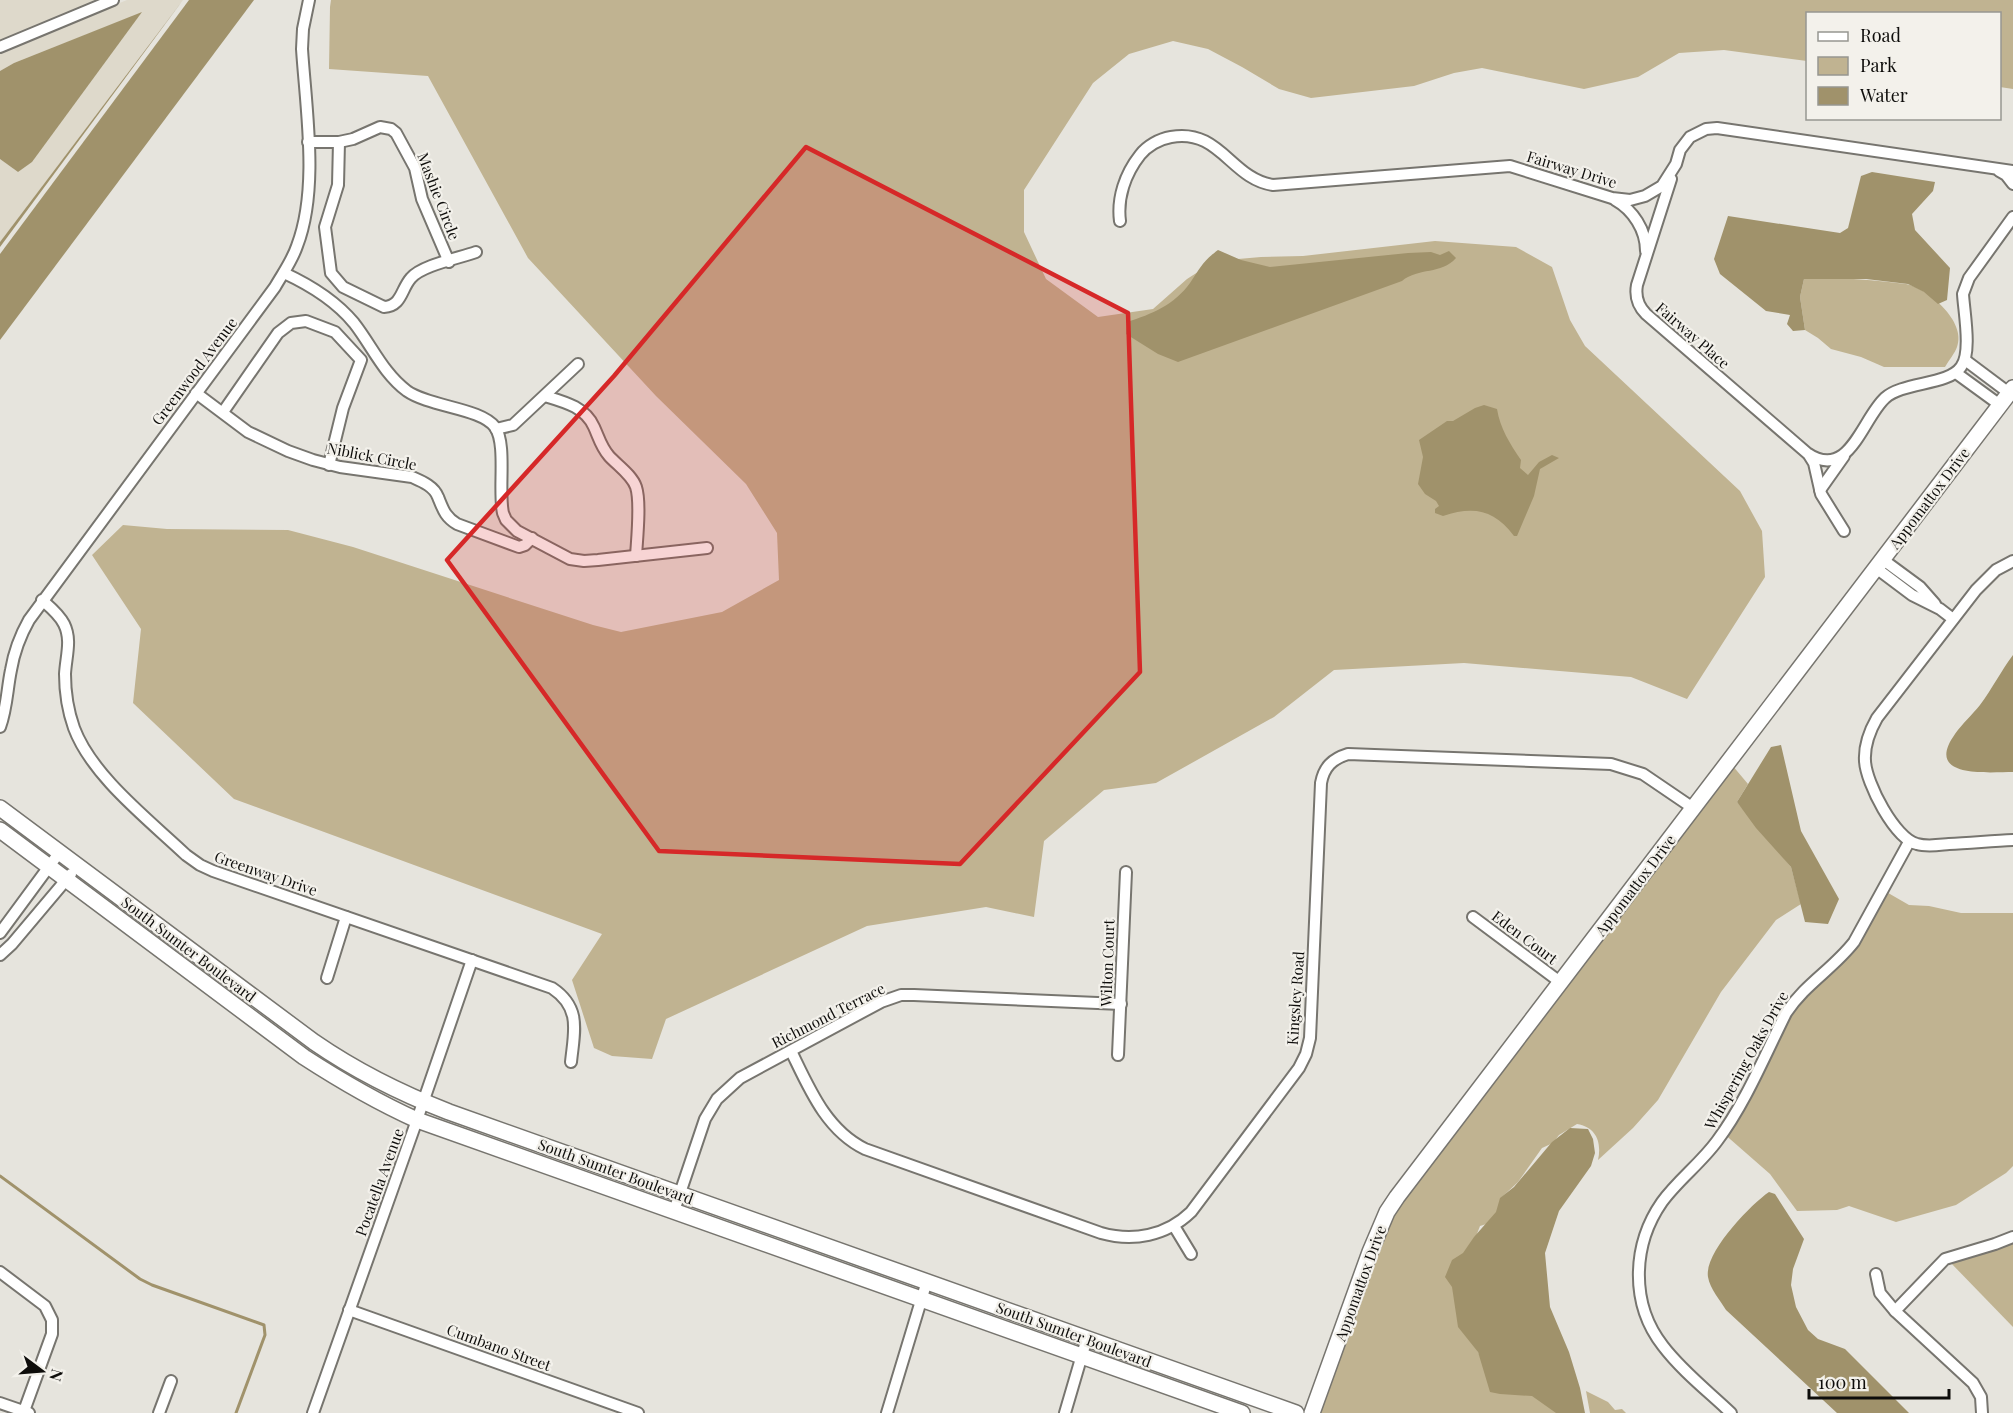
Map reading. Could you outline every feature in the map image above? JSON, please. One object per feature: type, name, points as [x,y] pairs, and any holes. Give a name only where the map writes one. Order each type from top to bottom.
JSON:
[{"type":"main road","name":"Appomattox Drive","points":[[1312,1413],[1370,1252],[1387,1212],[2007,395]]},
{"type":"main road","name":"South Sumter Boulevard","points":[[0,808],[331,1054],[368,1076],[424,1102],[1296,1413]]},
{"type":"main road","name":"South Sumter Boulevard","points":[[0,830],[314,1063],[360,1092],[417,1120],[1242,1413]]},
{"type":"street","points":[[0,47],[113,0]]},
{"type":"street","name":"Greenwood Avenue","points":[[0,727],[6,707],[10,671],[16,648],[28,620],[275,287],[297,246],[306,213],[309,183],[302,49],[303,29],[309,0]]},
{"type":"street","name":"Mashie Circle","points":[[308,142],[339,142],[353,139],[380,127],[391,129],[396,133],[415,168],[422,199],[449,261]]},
{"type":"street","name":"Fairway Drive","points":[[1120,221],[1119,204],[1122,190],[1129,173],[1143,151],[1157,141],[1181,136],[1207,141],[1252,177],[1273,185],[1510,166],[1612,198],[1630,200],[1654,192],[1669,179],[1680,150],[1690,137],[1706,129],[1717,128],[2013,171]]},
{"type":"street","name":"Mashie Circle","points":[[339,142],[338,185],[326,220],[326,234],[331,273],[343,287],[384,307],[390,307],[398,302],[410,278],[415,274],[476,252]]},
{"type":"street","name":"Fairway Place","points":[[1676,164],[1636,285],[1642,310],[1807,453],[1818,459],[1828,460],[1838,459],[1847,452]]},
{"type":"street","points":[[1993,168],[2006,175],[2013,184]]},
{"type":"street","points":[[1612,198],[1628,210],[1642,230],[1646,244],[1643,264]]},
{"type":"street","points":[[1820,490],[1888,395],[1956,373],[1965,360],[1966,353],[1965,286],[2013,217]]},
{"type":"street","points":[[284,273],[321,293],[341,308],[400,386],[429,402],[483,417],[496,429],[501,442],[503,513],[513,528],[564,556],[584,561],[707,548]]},
{"type":"street","points":[[341,308],[354,293]]},
{"type":"street","points":[[223,412],[278,333],[291,323],[306,321],[335,332],[361,360],[343,408],[329,465]]},
{"type":"street","points":[[342,339],[354,324]]},
{"type":"street","points":[[1965,360],[2007,395]]},
{"type":"street","points":[[496,429],[513,426],[578,364]]},
{"type":"street","points":[[1956,373],[2007,395]]},
{"type":"street","name":"Niblick Circle","points":[[196,393],[248,432],[288,451],[329,465],[421,480],[436,493],[446,516],[457,524],[519,547],[525,545],[531,538]]},
{"type":"street","points":[[545,396],[574,405],[588,418],[605,451],[633,480],[638,494],[636,556]]},
{"type":"street","points":[[1807,453],[1814,463],[1820,490],[1844,531]]},
{"type":"street","points":[[2013,561],[1985,579],[1878,718],[1866,745],[1865,762],[1870,783],[1898,832],[1909,842],[1926,846],[2013,840]]},
{"type":"street","points":[[1879,563],[1920,587],[1940,609],[1953,619]]},
{"type":"street","name":"Greenway Drive","points":[[42,600],[60,617],[67,633],[65,688],[74,727],[87,754],[106,779],[186,855],[200,865],[548,986],[560,994],[569,1005],[574,1022],[571,1062]]},
{"type":"street","name":"Kingsley Road","points":[[791,1051],[829,1121],[845,1137],[865,1149],[1110,1235],[1137,1237],[1155,1233],[1174,1226],[1197,1204],[1299,1068],[1306,1054],[1310,1038],[1322,783],[1323,774],[1333,761],[1348,754],[1611,764],[1644,774],[1693,808]]},
{"type":"street","name":"Whispering Oaks Drive","points":[[1731,1413],[1664,1349],[1650,1325],[1642,1302],[1639,1275],[1643,1239],[1662,1201],[1710,1151],[1724,1132],[1786,1013],[1797,997],[1843,956],[1854,942],[1909,842]]},
{"type":"street","points":[[0,933],[59,853]]},
{"type":"street","points":[[0,955],[12,944],[77,866]]},
{"type":"street","name":"Wilton Court","points":[[1118,1055],[1126,872]]},
{"type":"street","name":"Eden Court","points":[[1473,916],[1560,982]]},
{"type":"street","points":[[327,978],[346,917]]},
{"type":"street","name":"Pocatella Avenue","points":[[313,1413],[472,960]]},
{"type":"street","name":"Richmond Terrace","points":[[674,1211],[705,1119],[717,1099],[740,1078],[881,1002],[902,995],[1121,1004]]},
{"type":"street","points":[[1174,1226],[1191,1254]]},
{"type":"street","points":[[1895,1311],[1945,1259],[2013,1237]]},
{"type":"street","points":[[0,1272],[45,1306],[52,1320],[52,1334],[27,1412],[0,1403]]},
{"type":"street","points":[[1876,1274],[1880,1293],[1895,1311],[1972,1383],[1981,1397],[1982,1413]]},
{"type":"street","points":[[887,1413],[927,1281]]},
{"type":"street","name":"Cumbano Street","points":[[349,1310],[638,1413]]},
{"type":"street","points":[[1065,1413],[1087,1338]]},
{"type":"street","points":[[159,1413],[171,1381]]},
{"type":"highlighted area","points":[[806,147],[1128,313],[1140,672],[960,864],[659,851],[447,560],[614,376]]},
{"type":"shaded area","points":[[0,0],[99,0],[0,42]]},
{"type":"shaded area","points":[[127,0],[183,0],[0,242],[0,159],[18,172],[141,13],[14,63],[0,71],[0,53]]},
{"type":"green space","points":[[331,0],[2013,0],[2013,89],[2001,87],[2001,12],[1806,12],[1806,61],[1724,50],[1679,53],[1638,77],[1584,89],[1482,68],[1454,73],[1414,86],[1311,98],[1279,89],[1208,49],[1173,41],[1129,54],[1093,83],[1024,190],[1024,232],[1046,279],[1098,317],[1153,309],[1187,279],[1215,261],[1303,256],[1435,241],[1516,247],[1552,267],[1570,320],[1585,346],[1740,491],[1762,531],[1765,577],[1687,699],[1631,677],[1464,663],[1334,670],[1274,717],[1156,783],[1104,790],[1044,841],[1034,917],[986,907],[867,926],[666,1019],[652,1059],[612,1056],[594,1048],[572,980],[602,934],[234,799],[133,703],[141,629],[92,555],[123,525],[167,529],[288,530],[353,547],[621,632],[722,612],[779,580],[777,533],[746,484],[656,396],[528,258],[428,76],[329,69]]},
{"type":"green space","points":[[1836,278],[1906,284],[1925,292],[1934,299],[1951,317],[1959,337],[1956,349],[1945,367],[1884,367],[1861,357],[1831,349],[1805,330],[1800,297],[1804,279]]},
{"type":"green space","points":[[1732,765],[1748,784],[1737,802],[1791,867],[1801,904],[1776,920],[1721,992],[1658,1100],[1633,1128],[1598,1160],[1598,1141],[1589,1128],[1577,1124],[1559,1135],[1553,1143],[1542,1148],[1518,1182],[1502,1197],[1496,1221],[1480,1226],[1470,1252],[1476,1347],[1491,1383],[1519,1388],[1565,1413],[1318,1413],[1391,1215]]},
{"type":"green space","points":[[1883,890],[1909,905],[1929,906],[1961,913],[2013,913],[2013,1166],[2006,1173],[1956,1205],[1896,1222],[1849,1206],[1837,1210],[1797,1211],[1770,1174],[1722,1132],[1793,1004],[1847,950]]},
{"type":"green space","points":[[2013,1241],[2013,1327],[1950,1262]]},
{"type":"green space","points":[[1586,1391],[1608,1402],[1615,1410],[1622,1409],[1626,1413],[1590,1413]]},
{"type":"water","points":[[183,0],[0,247],[0,242]]},
{"type":"water","points":[[189,0],[254,0],[0,340],[0,254]]},
{"type":"water","points":[[142,12],[32,162],[18,172],[0,159],[0,71],[14,63]]},
{"type":"water","points":[[1872,172],[1935,182],[1933,191],[1912,214],[1915,230],[1950,268],[1947,300],[1938,304],[1924,292],[1908,284],[1866,279],[1804,279],[1800,297],[1805,330],[1793,331],[1787,324],[1790,315],[1766,311],[1720,274],[1714,259],[1728,216],[1840,233],[1848,228],[1861,176]]},
{"type":"water","points":[[1218,250],[1241,260],[1270,267],[1408,253],[1431,252],[1440,255],[1449,251],[1456,258],[1444,267],[1416,274],[1178,362],[1158,354],[1126,334],[1127,322],[1170,303],[1184,291],[1205,261]]},
{"type":"water","points":[[1484,405],[1497,409],[1506,436],[1521,460],[1520,468],[1528,475],[1539,462],[1552,455],[1559,458],[1540,469],[1534,496],[1517,536],[1514,536],[1499,520],[1482,512],[1464,511],[1443,516],[1435,513],[1435,509],[1439,506],[1436,501],[1425,494],[1418,484],[1423,457],[1419,440],[1447,421],[1453,421]]},
{"type":"water","points":[[2013,655],[2013,772],[1975,772],[1953,766],[1947,759],[1947,749],[1955,734],[1980,705]]},
{"type":"water","points":[[1781,745],[1801,831],[1839,899],[1828,924],[1805,922],[1791,867],[1756,828],[1737,802],[1771,747]]},
{"type":"water","points":[[1570,1128],[1588,1129],[1593,1139],[1595,1153],[1591,1166],[1559,1211],[1545,1253],[1550,1307],[1569,1352],[1585,1413],[1556,1413],[1532,1396],[1490,1392],[1478,1352],[1458,1327],[1452,1287],[1445,1277],[1452,1260],[1463,1253],[1496,1212],[1500,1198],[1514,1187],[1552,1142]]},
{"type":"water","points":[[1769,1192],[1775,1194],[1804,1239],[1793,1269],[1791,1285],[1796,1307],[1808,1330],[1818,1339],[1845,1349],[1909,1413],[1837,1413],[1726,1310],[1708,1277],[1713,1255],[1740,1218]]},
{"type":"waterway","points":[[0,1176],[140,1279],[264,1325],[265,1335],[236,1413]]}]
